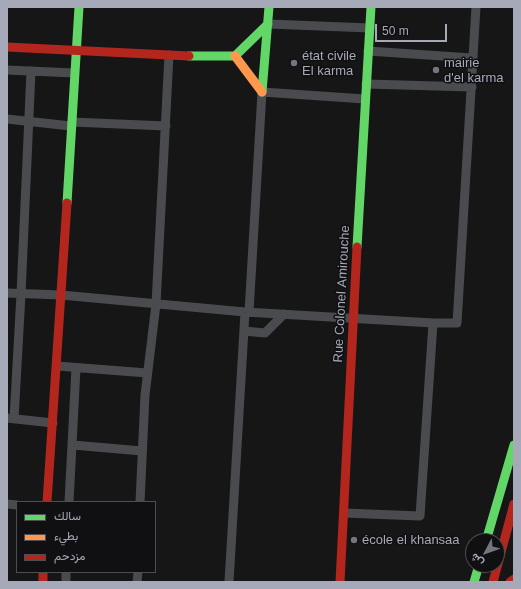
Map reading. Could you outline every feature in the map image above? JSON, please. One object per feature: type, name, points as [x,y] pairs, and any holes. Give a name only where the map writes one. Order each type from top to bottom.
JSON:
[{"type":"main road","points":[[47,501],[79,7]]},
{"type":"main road","points":[[262,92],[269,7]]},
{"type":"main road","name":"Rue Colonel Amirouche","points":[[340,582],[371,7]]},
{"type":"main road","points":[[7,47],[169,55],[235,56],[268,24]]},
{"type":"main road","points":[[235,56],[262,92]]},
{"type":"main road","points":[[488,533],[514,445]]},
{"type":"main road","points":[[493,582],[514,504]]},
{"type":"main road","points":[[510,582],[514,579]]},
{"type":"street","points":[[7,293],[61,295],[247,312],[433,323],[457,323],[476,7]]},
{"type":"street","points":[[268,24],[370,28]]},
{"type":"street","points":[[368,51],[472,58]]},
{"type":"street","points":[[140,501],[145,395],[156,304],[169,55]]},
{"type":"street","points":[[7,70],[74,73]]},
{"type":"street","points":[[31,71],[21,294],[10,418],[53,422]]},
{"type":"street","points":[[366,84],[472,87]]},
{"type":"street","points":[[229,582],[244,331],[247,312],[262,92],[365,100]]},
{"type":"street","points":[[7,119],[29,122],[72,124],[166,126]]},
{"type":"street","points":[[244,331],[266,333],[284,314]]},
{"type":"street","points":[[344,513],[420,516],[433,323]]},
{"type":"street","points":[[57,366],[147,374]]},
{"type":"street","points":[[69,501],[76,368]]},
{"type":"street","points":[[73,445],[142,451]]},
{"type":"traffic: fast","points":[[67,203],[79,7]]},
{"type":"traffic: fast","points":[[262,92],[269,7]]},
{"type":"traffic: fast","points":[[357,247],[371,7]]},
{"type":"traffic: fast","points":[[189,56],[235,56],[268,24]]},
{"type":"traffic: fast","points":[[488,533],[514,445]]},
{"type":"traffic: fast","points":[[474,582],[477,573]]},
{"type":"traffic: slow","points":[[235,56],[262,92]]},
{"type":"traffic: jam","points":[[7,47],[189,56]]},
{"type":"traffic: jam","points":[[47,501],[67,203]]},
{"type":"traffic: jam","points":[[340,582],[357,247]]},
{"type":"traffic: jam","points":[[493,582],[514,504]]},
{"type":"traffic: jam","points":[[43,573],[43,582]]},
{"type":"traffic: jam","points":[[510,582],[514,579]]},
{"type":"place","name":"état civile El karma","points":[[294,63]]},
{"type":"place","name":"mairie d'el karma","points":[[436,70]]},
{"type":"place","name":"école el khansaa","points":[[354,540]]}]
